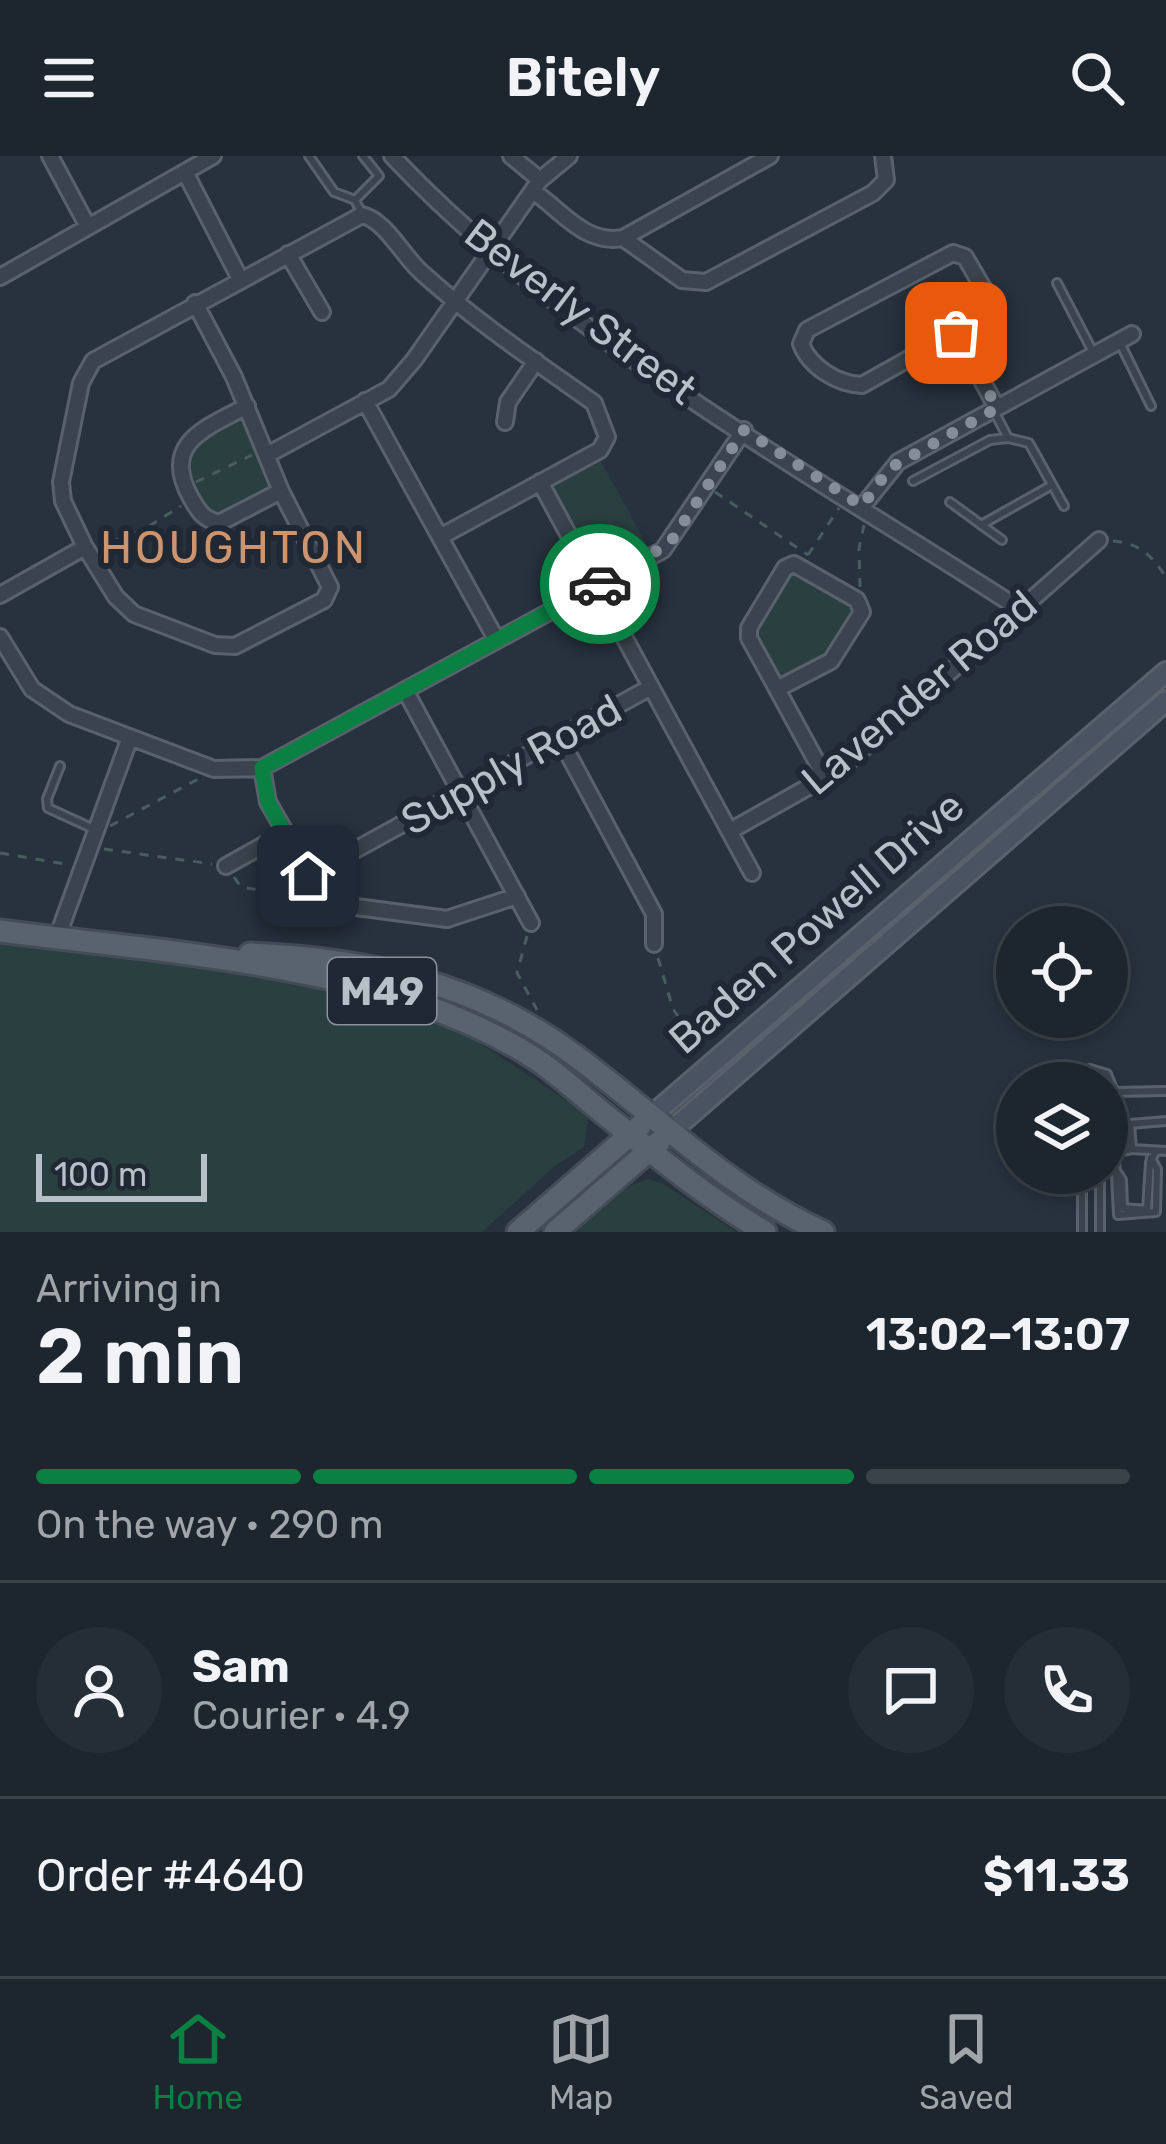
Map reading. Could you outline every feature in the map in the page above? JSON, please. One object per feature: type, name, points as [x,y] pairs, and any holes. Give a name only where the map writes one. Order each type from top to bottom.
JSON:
[{"type":"main road","name":"Baden Powell Drive","points":[[518,1232],[1166,672]]},
{"type":"main road","name":"Baden Powell Drive","points":[[555,1232],[1166,701]]},
{"type":"main road","name":"M49","points":[[0,931],[312,975],[414,1000],[529,1054],[631,1134]]},
{"type":"main road","name":"M49","points":[[148,950],[312,958],[419,977],[539,1031],[649,1118]]},
{"type":"main road","points":[[649,1118],[736,1185],[823,1232]]},
{"type":"main road","points":[[631,1134],[765,1232]]},
{"type":"street","points":[[50,156],[87,225]]},
{"type":"street","points":[[0,277],[213,156]]},
{"type":"street","name":"Beverly Street","points":[[392,156],[491,251],[643,365],[1021,610]]},
{"type":"street","points":[[511,156],[593,238],[623,238],[770,156]]},
{"type":"street","points":[[262,454],[398,379],[536,186],[569,156]]},
{"type":"street","points":[[623,238],[682,280],[706,282],[873,193],[886,179],[883,156]]},
{"type":"street","points":[[185,172],[240,279]]},
{"type":"street","points":[[195,303],[247,406],[262,454],[329,580],[329,594],[244,644],[215,645],[134,614],[116,597],[85,547],[61,488],[82,377],[99,356],[195,303],[288,254],[359,207],[454,303],[594,403],[607,437],[600,450],[440,537]]},
{"type":"street","points":[[956,253],[976,275],[989,309],[956,333],[862,385],[843,382],[808,360],[801,344],[807,331],[956,253]]},
{"type":"street","points":[[288,254],[322,312]]},
{"type":"street","points":[[956,333],[995,409]]},
{"type":"street","points":[[866,509],[890,468],[1126,338]]},
{"type":"street","points":[[505,422],[508,402],[536,361]]},
{"type":"street","points":[[365,401],[496,639]]},
{"type":"street","points":[[247,406],[188,442],[181,475],[201,515],[219,523],[281,491]]},
{"type":"street","points":[[0,637],[22,676],[41,697],[129,740],[214,769],[262,768],[663,550],[744,430]]},
{"type":"street","points":[[539,482],[752,873]]},
{"type":"street","name":"Lavender Road","points":[[730,831],[826,779],[1099,540]]},
{"type":"street","points":[[0,595],[85,547]]},
{"type":"street","points":[[777,689],[831,661],[861,616],[856,600],[802,565],[785,568],[748,633],[777,689],[826,779]]},
{"type":"street","name":"Supply Road","points":[[312,883],[461,792],[651,687]]},
{"type":"street","points":[[405,690],[531,923]]},
{"type":"street","points":[[559,737],[654,914],[654,944]]},
{"type":"street","points":[[57,938],[129,740]]},
{"type":"street","points":[[262,768],[268,802],[312,883],[331,905],[440,919],[517,896]]},
{"type":"street","points":[[226,866],[285,833]]},
{"type":"lane","points":[[309,156],[334,192],[359,207],[379,176],[363,156]]},
{"type":"lane","points":[[1057,283],[1095,355]]},
{"type":"lane","points":[[1126,338],[1151,406]]},
{"type":"lane","points":[[995,409],[1008,438]]},
{"type":"lane","points":[[913,481],[990,440],[1008,438],[1029,443],[1064,506]]},
{"type":"lane","points":[[981,525],[1052,485]]},
{"type":"lane","points":[[950,502],[1002,540]]},
{"type":"lane","points":[[60,766],[46,799],[48,808],[96,830]]},
{"type":"lane","points":[[1128,1091],[1166,1091]]},
{"type":"lane","points":[[1132,1149],[1133,1122],[1166,1121]]},
{"type":"lane","points":[[1154,1154],[1157,1210],[1151,1216],[1117,1214],[1117,1152],[1166,1151]]},
{"type":"lane","points":[[1082,1194],[1082,1232]]},
{"type":"lane","points":[[1100,1194],[1100,1232]]},
{"type":"path","points":[[85,547],[105,546],[143,530],[179,508],[190,490],[262,454]]},
{"type":"path","points":[[707,487],[806,558],[843,501]]},
{"type":"path","points":[[856,600],[866,509]]},
{"type":"path","points":[[1099,540],[1134,543],[1149,552],[1166,577]]},
{"type":"path","points":[[96,830],[214,769]]},
{"type":"path","points":[[0,853],[83,867],[106,846],[226,866],[241,887],[288,895],[312,883]]},
{"type":"path","points":[[531,923],[517,973],[540,1015]]},
{"type":"path","points":[[654,944],[673,1010],[687,1029],[695,1056]]},
{"type":"green space","points":[[240,416],[248,420],[270,490],[227,518],[210,516],[185,478],[191,453],[201,438]]},
{"type":"green space","points":[[598,456],[651,552],[603,576],[597,575],[550,489],[553,480]]},
{"type":"green space","points":[[791,569],[857,609],[828,656],[780,680],[755,639],[753,626]]},
{"type":"green space","points":[[0,941],[276,978],[413,1011],[458,1029],[579,1109],[588,1119],[584,1147],[556,1165],[482,1232],[0,1232]]},
{"type":"green space","points":[[648,1179],[736,1232],[576,1232],[629,1186]]},
{"type":"way so far","points":[[600,584],[670,543],[744,430],[862,506],[890,468],[997,408],[956,333]]},
{"type":"district","name":"HOUGHTON","points":[[234,547]]},
{"type":"route","points":[[308,876],[268,802],[262,768],[600,584]]}]
